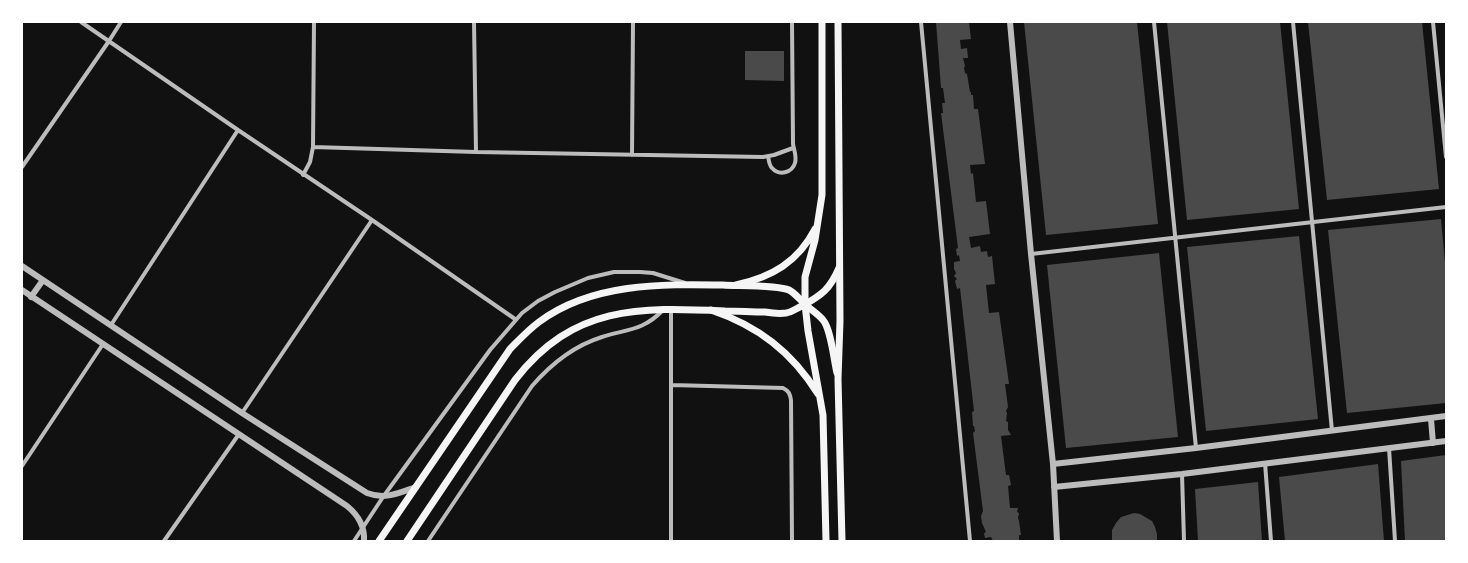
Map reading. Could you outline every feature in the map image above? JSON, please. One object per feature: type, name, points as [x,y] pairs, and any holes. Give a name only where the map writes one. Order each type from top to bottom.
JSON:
[{"type":"main road","points":[[822,22],[822,195],[818,223],[805,277],[805,304],[808,331],[821,399],[824,432],[826,541]]},
{"type":"main road","points":[[838,22],[840,321],[838,379],[842,541]]},
{"type":"main road","points":[[736,286],[770,275],[785,265],[799,253],[810,239],[818,223]]},
{"type":"main road","points":[[407,541],[515,380],[540,352],[571,330],[588,322],[612,315],[667,310],[782,313],[793,310],[818,297],[829,288],[839,268]]},
{"type":"main road","points":[[379,541],[510,349],[540,322],[571,304],[605,293],[659,286],[736,286],[780,288],[789,290],[825,322],[829,333],[838,379]]},
{"type":"main road","points":[[711,310],[745,324],[775,344],[801,369],[821,399]]},
{"type":"street","points":[[81,22],[515,319]]},
{"type":"street","points":[[22,167],[121,22]]},
{"type":"street","points":[[303,175],[310,162],[314,147],[314,22]]},
{"type":"street","points":[[474,22],[476,152]]},
{"type":"street","points":[[632,155],[633,22]]},
{"type":"street","points":[[768,156],[769,164],[774,170],[781,173],[785,173],[792,169],[795,162],[793,148],[792,22]]},
{"type":"street","points":[[921,22],[970,541]]},
{"type":"street","points":[[1010,22],[1052,464],[1057,541]]},
{"type":"street","points":[[1154,22],[1196,448]]},
{"type":"street","points":[[1293,22],[1332,431]]},
{"type":"street","points":[[1433,22],[1446,157]]},
{"type":"street","points":[[110,325],[238,130]]},
{"type":"street","points":[[314,147],[476,152],[768,156],[793,148]]},
{"type":"street","points":[[1031,254],[1446,207]]},
{"type":"street","points":[[242,413],[372,220]]},
{"type":"street","points":[[22,266],[242,413],[368,492],[383,497],[399,494],[416,487]]},
{"type":"street","points":[[354,541],[383,497],[490,350],[515,319],[538,301],[588,278],[614,272],[640,272],[665,276],[688,285]]},
{"type":"street","points":[[31,297],[43,280]]},
{"type":"street","points":[[22,290],[347,506],[357,516],[363,528],[364,541]]},
{"type":"street","points":[[667,310],[672,385],[671,541]]},
{"type":"street","points":[[428,541],[532,386],[543,373],[556,362],[585,343],[607,335],[641,327],[667,310]]},
{"type":"street","points":[[22,466],[103,344]]},
{"type":"street","points":[[672,385],[783,388],[787,390],[790,394],[791,400],[792,541]]},
{"type":"street","points":[[1052,464],[1196,448],[1446,416]]},
{"type":"street","points":[[1430,419],[1433,443]]},
{"type":"street","points":[[164,541],[239,434]]},
{"type":"street","points":[[1054,487],[1182,474],[1446,441]]},
{"type":"street","points":[[1389,448],[1395,541]]},
{"type":"street","points":[[1265,464],[1271,541]]},
{"type":"street","points":[[1182,474],[1184,541]]},
{"type":"building","points":[[936,22],[969,22],[971,39],[960,40],[961,49],[967,48],[968,58],[963,58],[964,68],[965,73],[967,74],[971,95],[973,95],[974,109],[978,109],[985,164],[970,165],[971,174],[973,173],[976,202],[986,201],[990,234],[969,237],[971,248],[980,246],[981,252],[987,251],[988,257],[992,256],[995,284],[986,285],[989,313],[999,312],[1009,384],[1005,384],[1008,407],[1006,411],[1006,421],[1008,422],[1008,430],[1011,435],[1001,436],[1006,475],[1009,475],[1011,485],[1008,486],[1010,508],[1018,508],[1017,512],[1019,513],[1018,518],[1021,535],[1019,535],[1019,541],[993,541],[991,537],[985,538],[984,533],[986,532],[982,523],[981,516],[983,511],[973,433],[975,431],[972,412],[974,411],[960,288],[957,289],[955,281],[957,279],[954,276],[956,273],[954,269],[954,262],[960,261],[959,255],[957,256],[956,249],[958,248],[941,113],[943,113],[942,103],[945,103],[943,88],[941,88]]},
{"type":"building","points":[[1024,22],[1137,22],[1158,224],[1046,235]]},
{"type":"building","points":[[1167,22],[1280,22],[1299,209],[1187,220]]},
{"type":"building","points":[[1308,22],[1422,22],[1439,189],[1327,200]]},
{"type":"building","points":[[745,51],[784,51],[784,81],[745,80]]},
{"type":"building","points":[[1441,219],[1446,273],[1446,403],[1347,413],[1328,230]]},
{"type":"building","points":[[1299,236],[1318,419],[1206,431],[1187,247]]},
{"type":"building","points":[[1159,253],[1178,437],[1066,448],[1047,265]]},
{"type":"building","points":[[1446,455],[1446,541],[1405,541],[1401,461]]},
{"type":"building","points":[[1378,464],[1384,541],[1285,541],[1279,477]]},
{"type":"building","points":[[1258,482],[1262,541],[1198,541],[1195,489]]},
{"type":"building","points":[[1134,513],[1140,514],[1152,521],[1157,534],[1157,541],[1112,541],[1112,530],[1116,523],[1121,517]]}]
